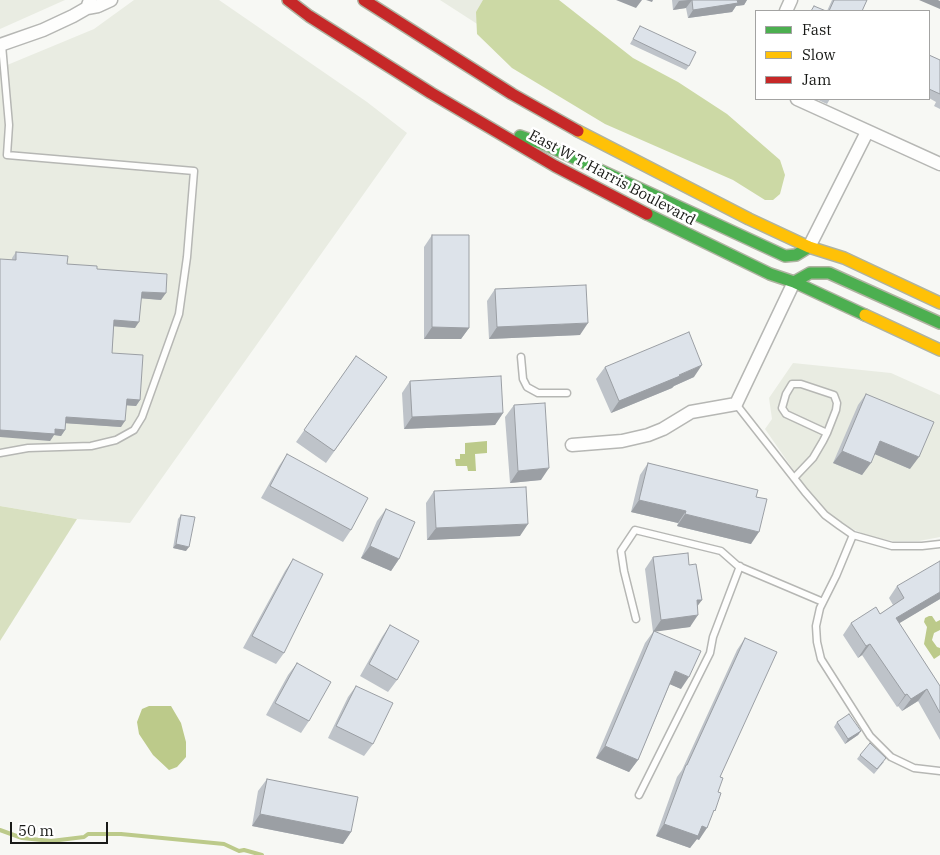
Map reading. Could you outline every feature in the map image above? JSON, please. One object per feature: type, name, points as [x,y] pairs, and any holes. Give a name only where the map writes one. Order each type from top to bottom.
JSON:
[{"type":"main road","name":"East W T Harris Boulevard","points":[[288,0],[317,21],[476,120],[555,166],[659,220],[762,270],[794,282],[940,350]]},
{"type":"main road","points":[[351,0],[377,9]]},
{"type":"main road","name":"East W T Harris Boulevard","points":[[364,0],[512,94],[592,139],[682,186],[809,247],[844,258],[940,303]]},
{"type":"main road","points":[[476,120],[546,145],[785,256],[796,255],[809,247]]},
{"type":"main road","points":[[794,282],[810,273],[829,273],[940,323]]},
{"type":"street","points":[[1,45],[56,24],[88,4],[98,6],[111,0]]},
{"type":"street","points":[[799,100],[940,164]]},
{"type":"street","points":[[809,247],[867,132]]},
{"type":"street","points":[[572,445],[622,441],[648,436],[691,412],[736,404],[794,282]]},
{"type":"lane","points":[[0,453],[18,449],[91,446],[116,440],[134,430],[142,417],[179,314],[187,257],[194,171],[7,155],[9,125],[1,45]]},
{"type":"lane","points":[[521,357],[523,379],[527,387],[538,394],[568,393]]},
{"type":"lane","points":[[794,478],[813,458],[827,433],[837,403],[834,395],[801,384],[792,384],[786,394],[782,408],[786,414],[827,433]]},
{"type":"lane","points":[[736,404],[825,515],[853,535],[892,546],[940,544]]},
{"type":"lane","points":[[636,619],[621,551],[635,530],[721,551],[740,566],[823,602]]},
{"type":"lane","points":[[853,535],[820,608],[816,626],[821,659],[870,736],[891,757],[914,768],[940,771]]},
{"type":"lane","points":[[639,795],[710,653],[713,637],[740,566]]},
{"type":"shaded area","points":[[0,0],[65,0],[0,29]]},
{"type":"shaded area","points":[[134,0],[219,0],[367,102],[407,133],[130,523],[77,519],[0,506],[0,68],[94,29]]},
{"type":"shaded area","points":[[440,0],[505,0],[485,29]]},
{"type":"shaded area","points":[[483,0],[559,0],[633,58],[678,82],[727,114],[780,160],[785,175],[780,194],[773,200],[765,200],[733,180],[605,124],[512,68],[477,34],[476,12]]},
{"type":"shaded area","points":[[793,363],[891,373],[940,395],[940,537],[919,541],[893,541],[868,536],[844,525],[815,501],[765,429],[772,419],[769,398]]},
{"type":"shaded area","points":[[487,441],[487,453],[475,454],[476,471],[468,471],[467,466],[456,466],[455,459],[460,459],[460,454],[465,454],[465,443]]},
{"type":"shaded area","points":[[0,506],[77,519],[0,641]]},
{"type":"shaded area","points":[[932,616],[936,622],[940,620],[940,630],[934,633],[932,640],[940,648],[940,655],[934,659],[924,644],[927,627],[924,622],[925,618]]},
{"type":"shaded area","points":[[149,706],[171,706],[181,723],[186,742],[186,757],[177,767],[169,770],[153,755],[139,734],[137,722],[142,709]]},
{"type":"building","points":[[692,0],[737,0],[738,3],[693,10]]},
{"type":"building","points":[[834,0],[867,0],[862,10],[829,10]]},
{"type":"building","points":[[814,6],[824,10],[812,10]]},
{"type":"building","points":[[640,26],[696,52],[689,66],[633,39]]},
{"type":"building","points":[[930,55],[940,60],[940,94],[930,89]]},
{"type":"building","points":[[432,235],[469,235],[469,328],[432,327]]},
{"type":"building","points":[[16,252],[68,256],[67,264],[97,266],[97,269],[167,274],[166,293],[142,292],[139,322],[114,320],[112,353],[143,355],[140,400],[127,399],[125,421],[66,417],[65,430],[55,429],[55,434],[0,430],[0,259],[16,260]]},
{"type":"building","points":[[586,285],[588,323],[497,327],[495,289]]},
{"type":"building","points":[[689,332],[702,365],[619,401],[605,367]]},
{"type":"building","points":[[356,356],[387,377],[334,451],[304,430]]},
{"type":"building","points":[[501,376],[503,413],[412,417],[410,381]]},
{"type":"building","points":[[866,394],[934,422],[919,457],[880,441],[871,463],[842,451]]},
{"type":"building","points":[[545,403],[549,468],[518,471],[514,405]]},
{"type":"building","points":[[287,454],[368,498],[351,530],[270,486]]},
{"type":"building","points":[[648,463],[758,490],[756,497],[767,499],[759,532],[685,514],[686,511],[639,500]]},
{"type":"building","points":[[526,487],[528,524],[436,528],[434,491]]},
{"type":"building","points":[[386,509],[415,522],[399,559],[370,546]]},
{"type":"building","points":[[181,515],[195,517],[189,547],[176,544]]},
{"type":"building","points":[[688,553],[689,565],[696,564],[702,600],[697,600],[698,615],[661,620],[653,557]]},
{"type":"building","points":[[293,559],[323,574],[284,653],[252,636]]},
{"type":"building","points":[[940,561],[940,592],[896,618],[940,686],[940,713],[927,689],[911,699],[907,694],[905,695],[870,644],[866,646],[851,623],[876,607],[880,614],[904,598],[897,586]]},
{"type":"building","points":[[390,625],[419,641],[397,680],[369,664]]},
{"type":"building","points":[[654,631],[701,651],[689,677],[675,671],[638,760],[605,746]]},
{"type":"building","points":[[745,638],[777,652],[720,777],[723,778],[718,792],[721,793],[715,811],[707,828],[702,826],[698,836],[664,824],[686,765]]},
{"type":"building","points":[[297,663],[331,682],[309,721],[275,703]]},
{"type":"building","points":[[356,686],[393,703],[373,744],[336,726]]},
{"type":"building","points":[[849,714],[861,731],[848,739],[837,722]]},
{"type":"building","points":[[870,743],[886,758],[877,769],[860,755]]},
{"type":"building","points":[[267,779],[358,797],[351,832],[260,814]]},
{"type":"waterway","points":[[0,830],[22,838],[51,841],[84,837],[88,834],[121,834],[224,844],[239,851],[244,850],[262,855]]},
{"type":"traffic: fast","points":[[520,136],[546,145],[785,256],[796,255],[809,247]]},
{"type":"traffic: fast","points":[[647,214],[770,274],[794,282],[865,315]]},
{"type":"traffic: fast","points":[[794,282],[810,273],[829,273],[940,323]]},
{"type":"traffic: slow","points":[[578,131],[749,219],[809,247],[844,258],[940,303]]},
{"type":"traffic: slow","points":[[865,315],[940,350]]},
{"type":"traffic: jam","points":[[288,0],[309,16],[431,93],[555,166],[647,214]]},
{"type":"traffic: jam","points":[[364,0],[512,94],[578,131]]}]
